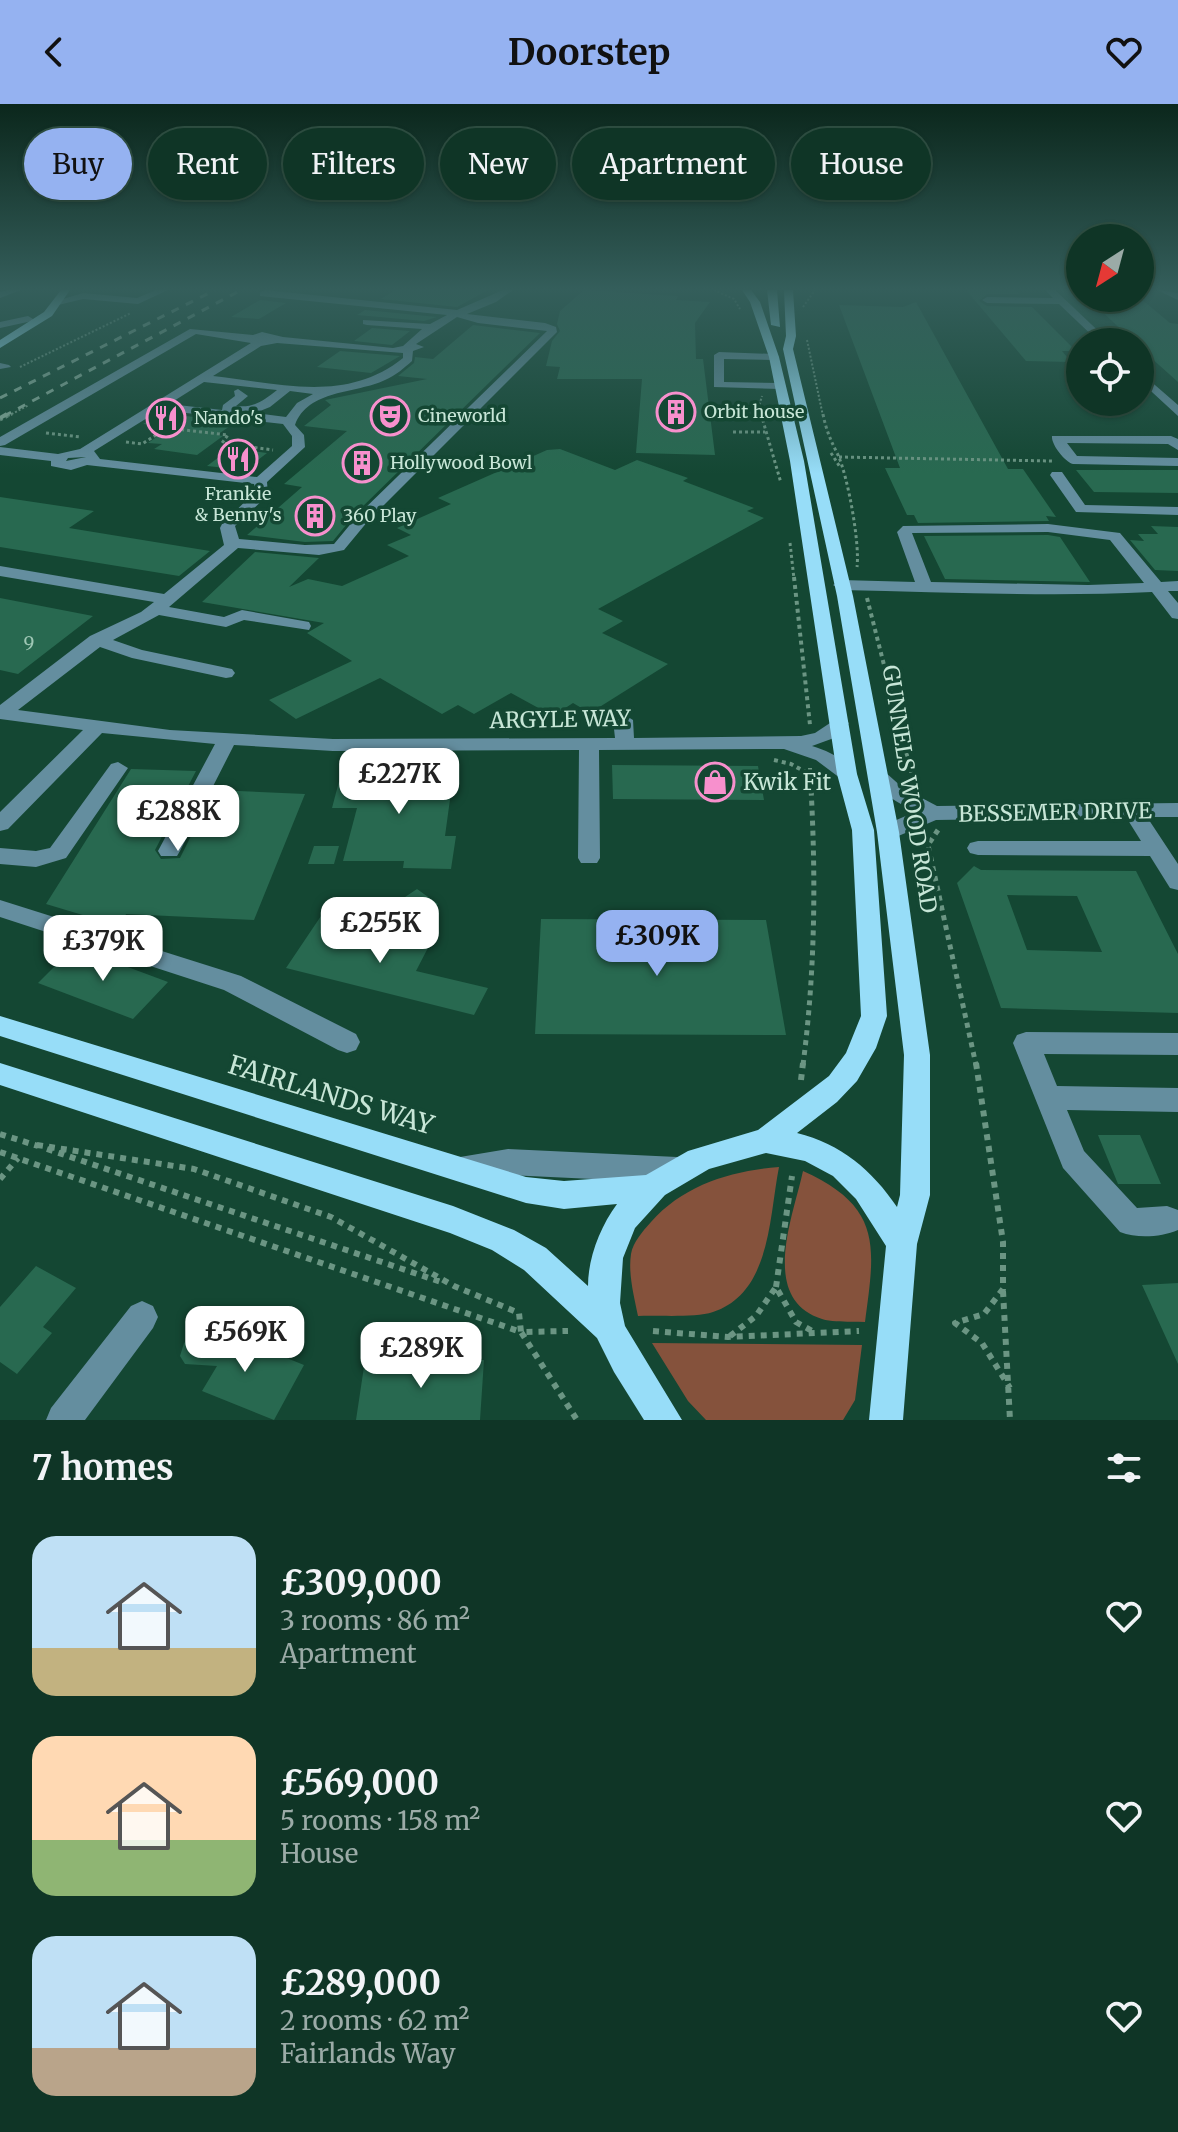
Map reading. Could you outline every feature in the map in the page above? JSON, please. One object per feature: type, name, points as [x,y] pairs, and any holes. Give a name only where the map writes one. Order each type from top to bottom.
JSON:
[{"type":"main road","name":"GUNNELS WOOD ROAD","points":[[665,1420],[609,1327],[603,1275],[608,1247],[622,1218],[648,1188],[677,1170],[711,1155],[765,1140],[830,1095],[851,1072],[867,1042],[874,1016],[863,830],[847,774],[797,461],[773,386],[777,351]]},
{"type":"main road","name":"GUNNELS WOOD ROAD","points":[[780,351],[854,591],[917,1055],[915,1195],[902,1244],[886,1420]]},
{"type":"main road","name":"FAIRLANDS WAY","points":[[0,1026],[526,1190],[564,1195],[648,1188]]},
{"type":"main road","points":[[0,1074],[453,1220],[503,1240],[535,1259],[609,1327]]},
{"type":"main road","name":"GUNNELS WOOD ROAD","points":[[765,1140],[813,1150],[848,1170],[879,1201],[902,1244]]},
{"type":"street","points":[[0,442],[158,351]]},
{"type":"street","points":[[87,457],[103,440],[239,351]]},
{"type":"street","points":[[289,421],[292,415],[326,392],[384,377],[408,359],[406,351]]},
{"type":"street","points":[[1,713],[96,640],[140,620],[233,543],[259,542],[327,550],[341,545],[363,518],[532,351]]},
{"type":"street","points":[[761,351],[743,358],[719,355],[718,385],[773,386]]},
{"type":"street","points":[[201,378],[326,392]]},
{"type":"street","points":[[238,393],[242,396],[227,408],[256,411],[287,388]]},
{"type":"street","points":[[1154,389],[1178,412]]},
{"type":"street","points":[[157,406],[289,421]]},
{"type":"street","points":[[217,426],[234,415]]},
{"type":"street","points":[[0,451],[58,458],[87,457],[260,481],[299,447],[298,435],[289,421]]},
{"type":"street","points":[[1178,446],[1171,440],[1057,439],[1073,460],[1178,462]]},
{"type":"street","points":[[1056,468],[1081,509],[1178,511]]},
{"type":"street","points":[[233,543],[227,528],[263,492],[260,481]]},
{"type":"street","points":[[854,591],[922,595],[925,587],[904,532],[918,528],[1103,532],[1120,539],[1154,588],[1178,614]]},
{"type":"street","points":[[0,571],[161,604],[226,622],[242,615],[303,626]]},
{"type":"street","points":[[925,587],[1088,590],[1178,586]]},
{"type":"street","points":[[96,640],[116,649],[226,673]]},
{"type":"street","name":"ARGYLE WAY","points":[[1,713],[96,728],[227,741],[333,745],[786,743],[818,740],[827,736],[839,723]]},
{"type":"street","points":[[623,720],[625,742]]},
{"type":"street","points":[[0,824],[96,728]]},
{"type":"street","points":[[169,851],[227,741]]},
{"type":"street","points":[[589,743],[589,858]]},
{"type":"street","name":"ARGYLE WAY","points":[[786,743],[823,756],[847,774]]},
{"type":"street","points":[[0,856],[36,859],[58,853],[118,768]]},
{"type":"street","name":"BESSEMER DRIVE","points":[[878,776],[896,793],[933,813]]},
{"type":"street","name":"BESSEMER DRIVE","points":[[888,832],[933,813],[1178,810]]},
{"type":"street","points":[[1133,812],[1162,846],[1178,882]]},
{"type":"street","points":[[978,848],[1162,846]]},
{"type":"street","points":[[0,908],[232,983],[347,1042]]},
{"type":"street","points":[[1167,1220],[1131,1222],[1073,1159],[1026,1043],[1178,1044]]},
{"type":"street","points":[[1048,1098],[1178,1100]]},
{"type":"street","points":[[458,1168],[508,1162],[677,1170]]},
{"type":"street","points":[[63,1420],[142,1317]]},
{"type":"path","points":[[5,368],[43,351]]},
{"type":"path","points":[[809,351],[828,439],[839,457],[859,550],[854,591],[915,787]]},
{"type":"path","points":[[773,386],[759,406],[785,494]]},
{"type":"path","points":[[0,420],[29,405]]},
{"type":"path","points":[[22,429],[142,444],[167,428],[228,435],[221,441],[274,450],[269,454]]},
{"type":"path","points":[[733,432],[765,432]]},
{"type":"path","points":[[831,453],[840,467]]},
{"type":"path","points":[[839,457],[1056,468]]},
{"type":"path","points":[[790,540],[810,727]]},
{"type":"path","points":[[801,1080],[813,988],[816,873],[810,768]]},
{"type":"path","points":[[928,845],[974,1052],[1003,1242],[1010,1420]]},
{"type":"path","points":[[0,1134],[454,1286],[519,1313],[521,1332],[577,1420]]},
{"type":"path","points":[[37,1145],[194,1169],[331,1217],[454,1286]]},
{"type":"path","points":[[0,1152],[521,1332],[568,1331]]},
{"type":"path","points":[[0,1179],[18,1158]]},
{"type":"path","points":[[728,1337],[756,1316],[776,1287],[792,1176]]},
{"type":"path","points":[[776,1287],[796,1322],[815,1332]]},
{"type":"path","points":[[1003,1289],[984,1314],[955,1323],[982,1343],[1010,1388]]},
{"type":"path","points":[[653,1331],[728,1337],[859,1331]]},
{"type":"shaded area","points":[[779,1167],[764,1251],[757,1271],[746,1288],[732,1302],[713,1312],[687,1316],[638,1316],[631,1277],[631,1254],[636,1241],[651,1222],[678,1198],[709,1182],[743,1172]]},
{"type":"shaded area","points":[[803,1171],[848,1199],[868,1232],[871,1272],[865,1322],[822,1319],[803,1309],[791,1294],[785,1255]]},
{"type":"shaded area","points":[[652,1343],[862,1345],[855,1400],[843,1420],[706,1420],[688,1401]]},
{"type":"building","points":[[339,351],[400,356],[371,373],[317,367]]},
{"type":"building","points":[[442,351],[521,351],[356,513],[333,541],[305,542],[247,535],[302,487],[284,484],[347,431],[304,426],[331,405],[325,400],[427,379],[398,376],[414,363],[415,357],[433,359]]},
{"type":"building","points":[[550,351],[696,351],[696,359],[703,359],[715,455],[636,453],[642,379],[557,379],[560,367],[546,366]]},
{"type":"building","points":[[856,351],[943,351],[1008,469],[1023,469],[1056,517],[1046,516],[1049,521],[918,523],[914,515],[907,515],[885,468],[900,468]]},
{"type":"building","points":[[1018,351],[1062,351],[1066,362],[1026,361]]},
{"type":"building","points":[[1154,351],[1178,351],[1178,382],[1154,361]]},
{"type":"building","points":[[161,413],[236,422],[197,455],[154,449],[162,444],[148,443],[171,427],[143,424]]},
{"type":"building","name":"Frankie & Benny's","points":[[231,448],[267,453],[245,470],[207,466]]},
{"type":"building","points":[[560,449],[615,470],[637,460],[688,478],[683,481],[754,508],[747,511],[764,518],[598,609],[623,621],[602,633],[668,664],[590,713],[573,703],[553,716],[511,693],[474,714],[458,705],[442,714],[380,678],[296,719],[269,700],[352,661],[307,633],[324,623],[202,602],[255,552],[319,558],[289,587],[308,579],[342,586],[409,556],[387,545],[411,535],[397,528],[451,504],[438,498],[547,450]]},
{"type":"building","points":[[1076,470],[1178,470],[1178,493],[1094,492]]},
{"type":"building","points":[[0,497],[94,511],[69,528],[210,551],[179,576],[0,547]]},
{"type":"building","points":[[1151,526],[1178,527],[1178,571],[1155,570],[1130,540],[1144,541],[1138,534],[1158,534]]},
{"type":"building","points":[[924,536],[1060,537],[1090,582],[945,579]]},
{"type":"building","points":[[0,598],[93,616],[18,674],[0,670]]},
{"type":"building","points":[[612,765],[758,766],[764,800],[613,799]]},
{"type":"building","points":[[131,769],[196,771],[155,850],[161,859],[180,858],[214,790],[305,794],[254,920],[126,914],[123,921],[96,919],[46,904]]},
{"type":"building","points":[[342,770],[454,770],[445,836],[456,836],[451,869],[403,868],[404,861],[343,861],[357,808],[332,808]]},
{"type":"building","points":[[314,846],[339,846],[334,864],[308,864]]},
{"type":"building","points":[[974,866],[981,870],[1136,871],[1178,954],[1178,1013],[1001,1008],[957,883]],"holes":[[[1007,895],[1077,896],[1102,952],[1027,950]]]},
{"type":"building","points":[[417,889],[438,904],[424,914],[402,899]]},
{"type":"building","points":[[321,916],[431,942],[416,971],[488,988],[474,1015],[286,968]]},
{"type":"building","points":[[541,919],[766,920],[786,1035],[535,1034]]},
{"type":"building","points":[[74,947],[168,982],[133,1019],[38,983]]},
{"type":"building","points":[[1098,1135],[1140,1135],[1161,1184],[1118,1184]]},
{"type":"building","points":[[36,1266],[76,1288],[43,1327],[52,1333],[17,1374],[0,1362],[0,1307]]},
{"type":"building","points":[[1178,1283],[1178,1364],[1142,1285]]},
{"type":"building","points":[[195,1333],[205,1335],[223,1356],[235,1337],[304,1365],[274,1420],[202,1391],[217,1366],[185,1364],[180,1356],[184,1343]]},
{"type":"building","points":[[365,1360],[484,1360],[480,1420],[356,1420]]},
{"type":"railway","points":[[0,398],[93,351]]},
{"type":"railway","points":[[4,416],[125,351]]},
{"type":"railway","points":[[0,418],[7,414]]},
{"type":"place","name":"Orbit house","points":[[676,412]]},
{"type":"place","name":"Cineworld","points":[[390,416]]},
{"type":"place","name":"Nando's","points":[[166,418]]},
{"type":"place","name":"Frankie & Benny's","points":[[238,459]]},
{"type":"place","name":"Hollywood Bowl","points":[[362,463]]},
{"type":"place","name":"360 Play","points":[[315,516]]},
{"type":"place","name":"Kwik Fit","points":[[715,782]]}]
